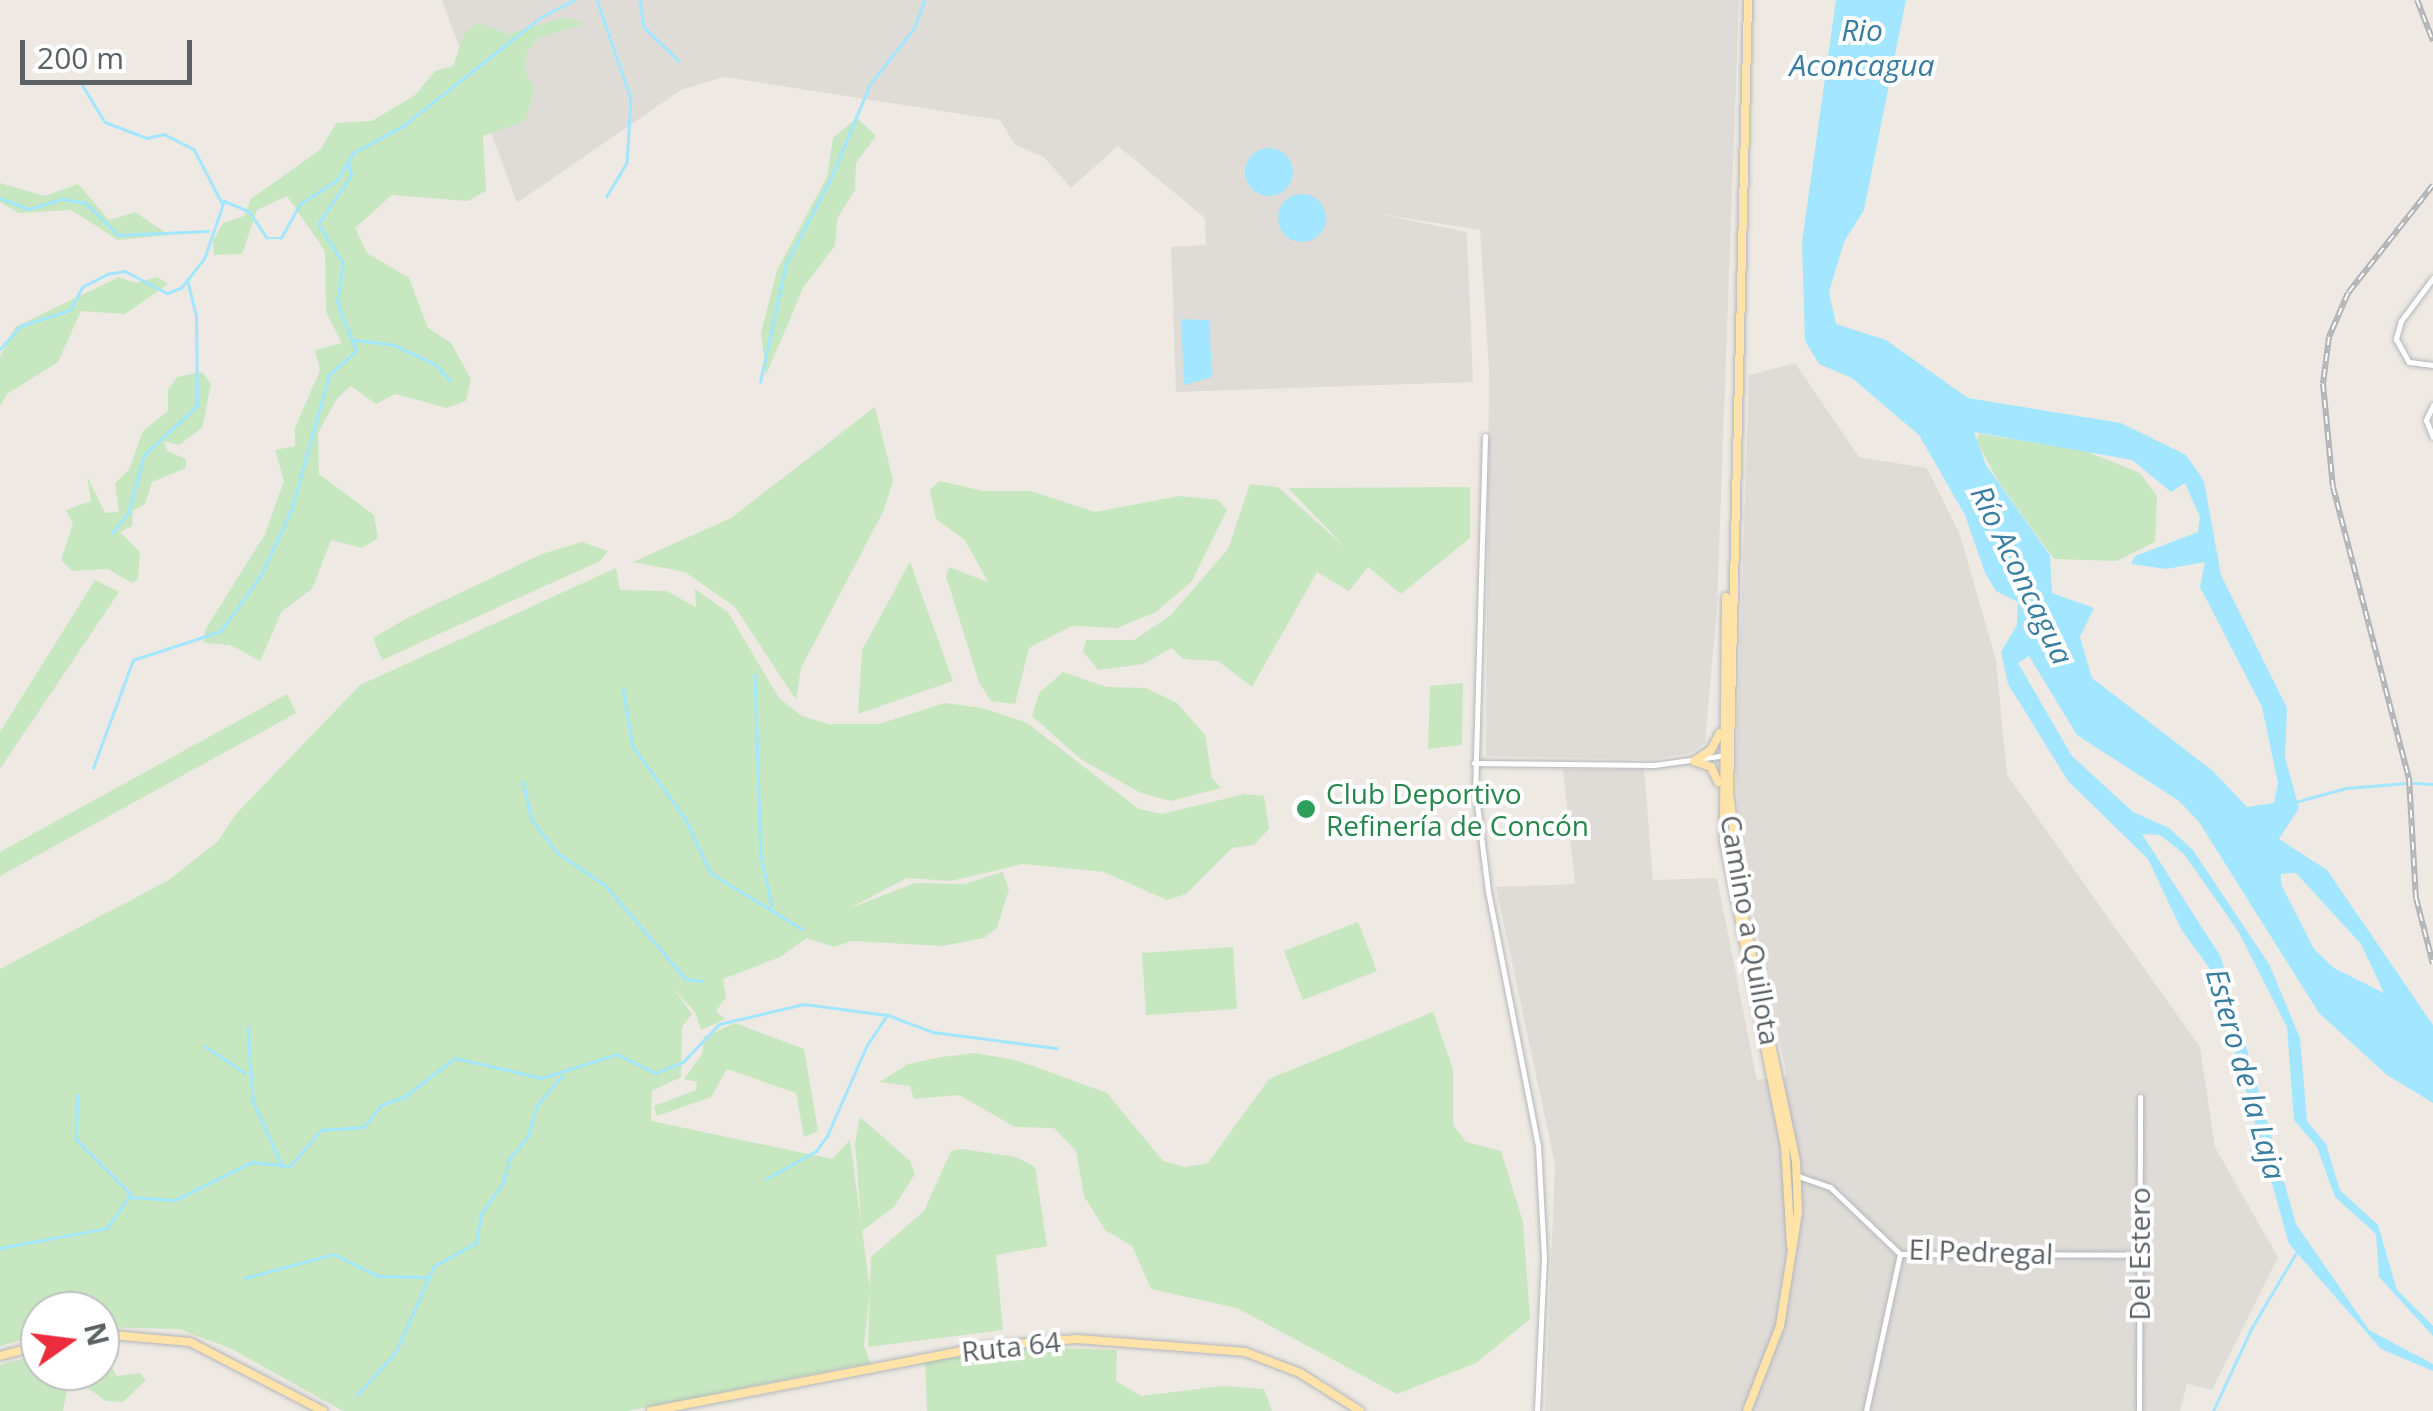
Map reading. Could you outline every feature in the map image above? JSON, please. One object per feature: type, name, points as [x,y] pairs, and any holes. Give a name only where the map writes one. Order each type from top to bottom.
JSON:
[{"type":"main road","name":"Camino a Quillota","points":[[1747,1411],[1787,1296],[1793,1176],[1737,876],[1723,709],[1748,0]]},
{"type":"main road","name":"Camino a Quillota","points":[[1733,442],[1722,803],[1734,899],[1793,1176]]},
{"type":"main road","points":[[1722,803],[1714,770],[1694,760],[1716,744],[1723,709]]},
{"type":"main road","points":[[120,1336],[190,1342],[323,1411]]},
{"type":"main road","name":"Ruta 64","points":[[651,1411],[990,1346],[1077,1339],[1244,1352],[1300,1372],[1360,1411]]},
{"type":"street","points":[[2433,278],[2396,338],[2409,362],[2433,365]]},
{"type":"street","points":[[2433,405],[2426,420],[2433,437]]},
{"type":"street","points":[[1485,436],[1474,762],[1488,891],[1538,1146],[1544,1257],[1537,1411]]},
{"type":"street","points":[[1474,762],[1694,760],[1725,755]]},
{"type":"street","name":"Del Estero","points":[[2139,1411],[2140,1097]]},
{"type":"street","name":"El Pedregal","points":[[1793,1176],[1830,1187],[1900,1254],[2140,1255]]},
{"type":"street","points":[[1866,1411],[1900,1254]]},
{"type":"shaded area","points":[[442,0],[1739,0],[1717,607],[1705,743],[1691,753],[1653,759],[1486,756],[1489,371],[1480,230],[1374,213],[1467,232],[1473,382],[1176,392],[1171,247],[1206,245],[1205,218],[1118,146],[1071,188],[1044,157],[1015,145],[1000,120],[724,77],[681,90],[517,203]]},
{"type":"shaded area","points":[[1795,363],[1859,457],[1927,468],[1960,535],[1996,660],[2007,775],[2200,1047],[2215,1147],[2278,1257],[2212,1390],[2187,1384],[2180,1411],[1545,1411],[1555,1165],[1496,887],[1575,884],[1563,770],[1644,769],[1653,880],[1717,878],[1757,1080],[1787,1076],[1742,857],[1736,775],[1749,375]]},
{"type":"green space","points":[[566,17],[584,24],[539,38],[527,52],[525,72],[535,88],[525,121],[483,136],[486,191],[468,201],[392,195],[355,228],[367,253],[409,278],[428,328],[451,343],[471,379],[466,401],[447,408],[395,394],[376,404],[351,386],[338,397],[318,433],[319,474],[374,515],[378,538],[362,548],[331,540],[312,589],[282,611],[260,661],[230,645],[204,643],[205,630],[265,534],[284,481],[275,450],[295,446],[295,428],[320,370],[315,350],[342,343],[326,312],[325,251],[287,196],[257,210],[242,254],[214,255],[213,240],[223,223],[244,216],[251,199],[321,149],[336,123],[372,121],[415,95],[435,71],[453,66],[465,32],[477,23],[508,34]]},
{"type":"green space","points":[[857,118],[876,136],[856,163],[855,190],[837,219],[835,246],[804,286],[766,375],[761,333],[777,270],[827,177],[833,138]]},
{"type":"green space","points":[[0,183],[45,196],[78,184],[109,220],[135,212],[169,235],[118,240],[71,210],[19,213],[0,202]]},
{"type":"green space","points":[[119,277],[136,283],[157,277],[168,284],[125,314],[81,311],[58,362],[7,394],[0,406],[0,357],[15,327]]},
{"type":"green space","points":[[202,372],[211,384],[202,428],[179,445],[164,441],[167,451],[186,459],[186,468],[152,482],[145,504],[133,511],[132,526],[120,532],[140,552],[138,579],[132,583],[108,569],[72,571],[61,560],[73,524],[66,510],[91,501],[87,476],[105,513],[119,512],[115,483],[129,470],[143,431],[168,411],[168,390],[177,377]]},
{"type":"green space","points":[[875,407],[893,480],[884,510],[801,668],[796,700],[735,607],[685,572],[633,562],[731,518]]},
{"type":"green space","points":[[1980,434],[2085,451],[2140,473],[2157,496],[2155,542],[2117,561],[2054,559],[1998,481],[1976,440]]},
{"type":"green space","points":[[939,481],[983,491],[1031,491],[1095,512],[1180,496],[1218,500],[1227,510],[1192,581],[1156,612],[1117,628],[1072,626],[1029,648],[1015,704],[991,701],[979,682],[946,576],[949,567],[988,582],[965,540],[936,519],[930,490]]},
{"type":"green space","points":[[1250,484],[1278,487],[1347,549],[1288,488],[1470,487],[1470,538],[1401,594],[1368,567],[1349,591],[1317,572],[1252,687],[1218,661],[1183,659],[1172,648],[1143,664],[1098,670],[1083,651],[1086,640],[1134,640],[1171,615],[1228,549]]},
{"type":"green space","points":[[582,542],[608,551],[600,561],[382,660],[373,638],[542,554]]},
{"type":"green space","points":[[910,562],[953,681],[858,714],[862,650]]},
{"type":"green space","points":[[616,568],[620,590],[666,591],[696,607],[695,589],[728,612],[779,698],[802,716],[828,724],[879,724],[945,703],[982,708],[1027,723],[1139,809],[1162,814],[1245,794],[1264,796],[1269,829],[1254,845],[1232,848],[1186,894],[1167,900],[1104,872],[1023,864],[951,881],[907,878],[848,909],[915,883],[964,884],[1002,872],[1009,889],[997,928],[984,938],[942,946],[852,941],[834,947],[807,938],[780,957],[723,979],[726,997],[716,1011],[725,1019],[701,1030],[695,1012],[673,988],[692,1014],[682,1027],[681,1077],[652,1091],[651,1121],[832,1159],[850,1140],[870,1289],[864,1345],[870,1363],[627,1411],[343,1411],[230,1348],[179,1329],[120,1328],[120,1291],[20,1291],[20,1340],[0,1346],[0,969],[169,880],[218,841],[236,814],[360,685]]},
{"type":"green space","points":[[95,580],[119,592],[0,769],[0,732]]},
{"type":"green space","points":[[1063,672],[1107,687],[1146,688],[1177,703],[1205,735],[1212,778],[1221,788],[1171,801],[1141,793],[1082,760],[1032,716],[1039,693]]},
{"type":"green space","points":[[1463,683],[1462,745],[1428,749],[1430,686]]},
{"type":"green space","points":[[287,694],[296,713],[0,876],[0,852]]},
{"type":"green space","points":[[1358,922],[1377,971],[1303,1000],[1284,951]]},
{"type":"green space","points":[[1233,947],[1237,1009],[1146,1015],[1142,953]]},
{"type":"green space","points":[[1433,1012],[1453,1069],[1453,1125],[1466,1142],[1501,1151],[1523,1222],[1530,1319],[1476,1363],[1397,1394],[1237,1308],[1151,1289],[1132,1246],[1105,1230],[1084,1196],[1076,1151],[1054,1128],[1015,1127],[959,1095],[914,1099],[910,1086],[880,1082],[908,1064],[942,1057],[975,1053],[1019,1061],[1107,1093],[1163,1161],[1185,1167],[1208,1163],[1269,1079]]},
{"type":"green space","points":[[735,1023],[804,1049],[818,1131],[804,1137],[796,1093],[727,1069],[711,1097],[657,1116],[654,1106],[696,1090],[697,1082],[684,1079],[702,1054],[704,1037]]},
{"type":"green space","points":[[860,1117],[910,1161],[915,1174],[894,1207],[862,1231],[855,1143]]},
{"type":"green space","points":[[962,1149],[1016,1157],[1035,1167],[1047,1246],[996,1255],[1003,1330],[868,1347],[871,1257],[924,1211],[951,1151]]},
{"type":"green space","points":[[1026,1347],[1117,1350],[1116,1381],[1141,1396],[1223,1386],[1264,1389],[1272,1411],[927,1411],[925,1361]]},
{"type":"green space","points":[[20,1360],[20,1391],[67,1391],[63,1411],[0,1411],[0,1365]]},
{"type":"green space","points":[[140,1373],[146,1380],[123,1402],[106,1401],[92,1391],[120,1391],[120,1376]]},
{"type":"water","name":"Rio Aconcagua","points":[[1836,0],[1906,0],[1864,210],[1844,242],[1829,292],[1836,324],[1886,340],[1968,398],[2121,423],[2186,455],[2204,481],[2221,575],[2287,708],[2285,757],[2299,808],[2279,839],[2327,870],[2433,1025],[2433,1103],[2387,1075],[2319,1013],[2199,822],[2179,801],[2077,735],[2029,656],[2018,663],[2072,756],[2133,812],[2169,828],[2193,850],[2269,964],[2300,1038],[2307,1121],[2326,1144],[2340,1190],[2378,1225],[2397,1290],[2433,1326],[2433,1336],[2379,1277],[2376,1234],[2335,1197],[2317,1147],[2294,1120],[2287,1027],[2238,931],[2184,854],[2160,835],[2142,834],[2221,957],[2296,1224],[2369,1330],[2433,1364],[2433,1371],[2381,1349],[2289,1244],[2213,973],[2181,929],[2148,859],[2068,781],[2008,684],[2001,652],[2017,625],[2018,602],[1996,591],[1985,573],[1965,515],[1919,435],[1852,378],[1819,364],[1805,341],[1802,242]],"holes":[[[1974,432],[2132,460],[2171,492],[2185,483],[2200,517],[2198,532],[2135,556],[2131,564],[2166,569],[2205,562],[2200,587],[2262,707],[2278,783],[2274,803],[2247,807],[2213,771],[2092,678],[2080,637],[2094,608],[2052,593],[2050,555],[1986,465]],[[2296,873],[2361,944],[2384,993],[2334,968],[2314,949],[2281,884],[2281,874]]]},
{"type":"water","points":[[1269,148],[1286,155],[1293,172],[1286,189],[1269,196],[1252,189],[1245,172],[1252,155]]},
{"type":"water","points":[[1302,194],[1319,201],[1326,218],[1319,235],[1302,242],[1285,235],[1278,218],[1285,201]]},
{"type":"water","points":[[1181,319],[1209,320],[1212,377],[1184,385]]},
{"type":"waterway","points":[[0,349],[21,326],[70,310],[82,287],[107,274],[125,271],[167,293],[181,288],[204,259],[224,201],[249,211],[267,238],[281,238],[300,204],[337,180],[353,153],[403,126],[541,17],[575,0]]},
{"type":"waterway","points":[[597,0],[631,99],[627,163],[607,196]]},
{"type":"waterway","points":[[640,0],[644,27],[679,61]]},
{"type":"waterway","points":[[760,382],[786,264],[830,180],[870,84],[914,28],[924,0]]},
{"type":"waterway","points":[[80,81],[105,122],[147,138],[164,134],[194,149],[222,203]]},
{"type":"waterway","points":[[93,768],[133,660],[221,631],[261,575],[291,511],[329,375],[356,351],[337,303],[343,263],[318,224],[351,175],[348,163]]},
{"type":"waterway","points":[[0,198],[29,209],[62,199],[86,203],[118,235],[208,231]]},
{"type":"waterway","points":[[112,533],[128,513],[144,455],[197,406],[196,316],[187,280]]},
{"type":"waterway","points":[[355,340],[394,345],[435,364],[450,380]]},
{"type":"waterway","points":[[755,675],[761,855],[772,906]]},
{"type":"waterway","points":[[623,688],[633,746],[685,818],[711,873],[802,929]]},
{"type":"waterway","points":[[523,781],[532,820],[558,853],[606,886],[686,979],[702,981]]},
{"type":"waterway","points":[[2295,802],[2347,788],[2406,783]]},
{"type":"waterway","points":[[2413,783],[2433,784]]},
{"type":"waterway","points":[[0,1248],[107,1228],[129,1197],[175,1200],[252,1162],[290,1166],[321,1130],[364,1127],[381,1105],[404,1097],[455,1058],[542,1078],[617,1054],[656,1073],[683,1062],[719,1024],[804,1004],[888,1015],[933,1032],[1057,1048]]},
{"type":"waterway","points":[[766,1179],[816,1151],[827,1136],[867,1045],[887,1015]]},
{"type":"waterway","points":[[248,1027],[253,1101],[283,1167]]},
{"type":"waterway","points":[[205,1046],[245,1073]]},
{"type":"waterway","points":[[357,1395],[395,1353],[434,1266],[476,1243],[481,1214],[503,1183],[509,1159],[528,1136],[537,1105],[562,1076]]},
{"type":"waterway","points":[[78,1095],[76,1139],[131,1194]]},
{"type":"waterway","name":"Estero de la Laja","points":[[2213,1411],[2251,1329],[2296,1253]]},
{"type":"waterway","points":[[245,1278],[334,1254],[378,1276],[427,1277]]},
{"type":"railway","points":[[2417,0],[2433,41]]},
{"type":"railway","points":[[2433,185],[2348,293],[2329,337],[2323,384],[2333,487],[2409,778],[2416,898],[2433,964]]},
{"type":"place","name":"Club Deportivo Refinería de Concón","points":[[1306,809]]},
{"type":"water label","name":"Río Aconcagua","points":[[2022,575]]}]
